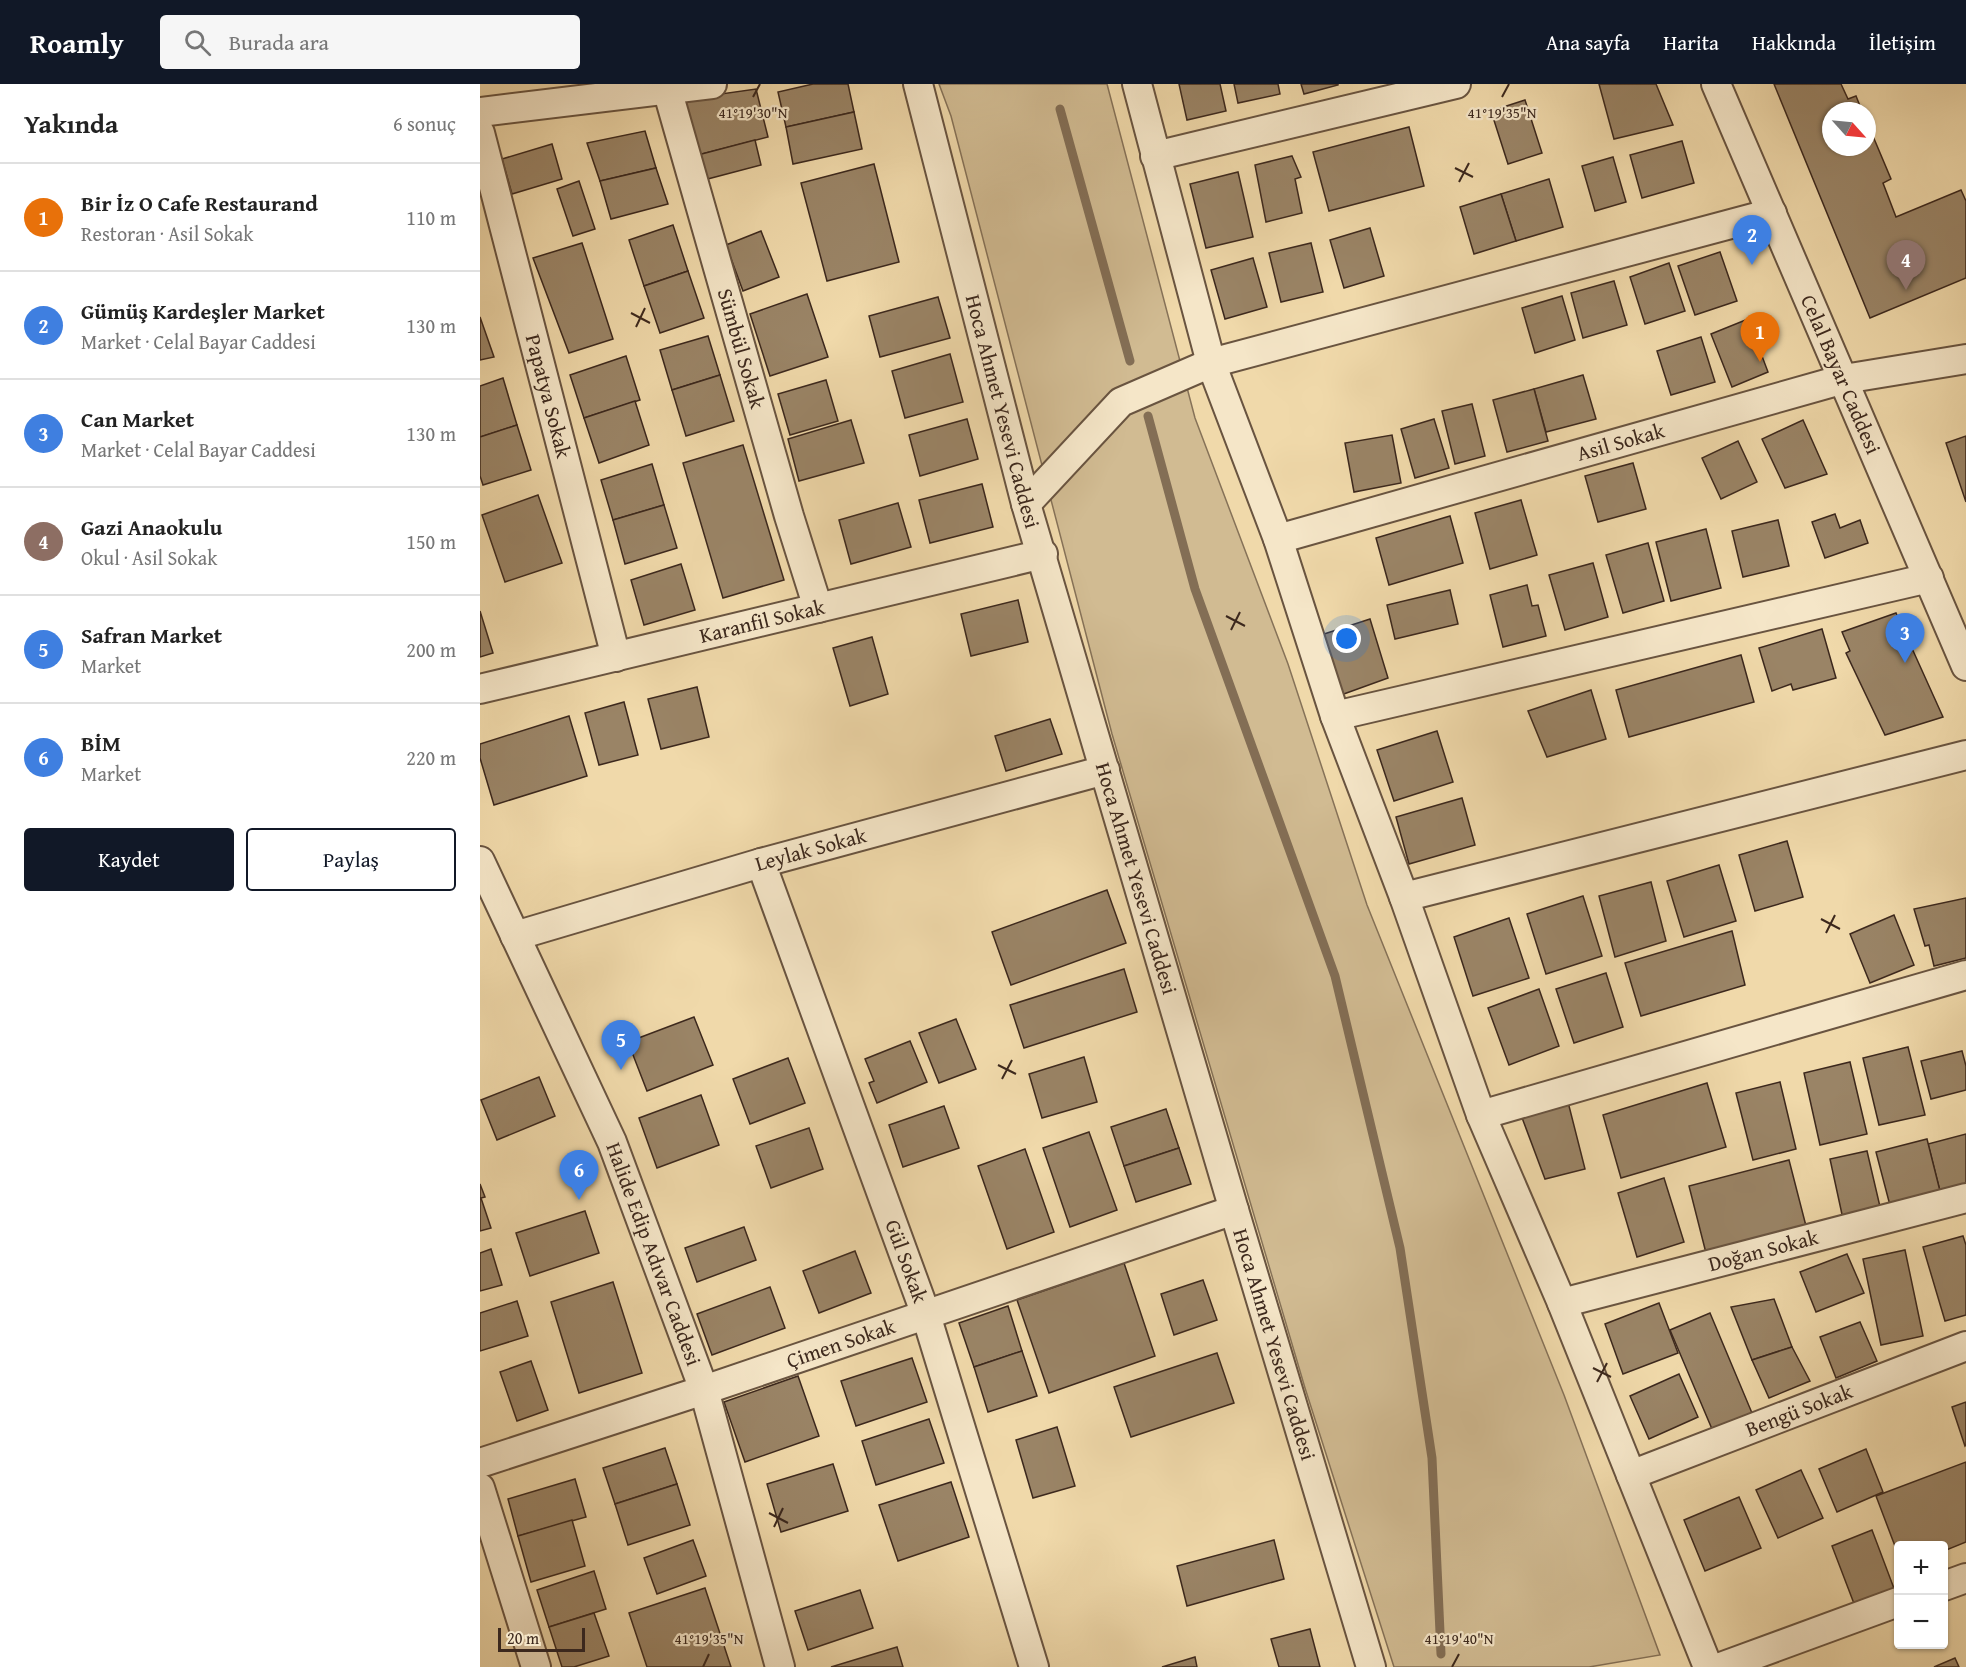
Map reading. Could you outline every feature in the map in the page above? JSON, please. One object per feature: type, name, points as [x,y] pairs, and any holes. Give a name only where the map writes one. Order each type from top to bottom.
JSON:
[{"type":"street","points":[[480,112],[712,84]]},
{"type":"street","name":"Hoca Ahmet Yesevi Caddesi","points":[[918,84],[1026,504],[1371,1667]]},
{"type":"street","points":[[1137,84],[1211,363],[1278,539],[1335,716],[1404,897],[1481,1115],[1562,1303],[1708,1667]]},
{"type":"street","points":[[1155,156],[1456,84]]},
{"type":"street","name":"Celal Bayar Caddesi","points":[[1716,84],[1966,666]]},
{"type":"street","name":"Sümbül Sokak","points":[[667,89],[789,516],[818,608]]},
{"type":"street","name":"Papatya Sokak","points":[[480,134],[616,657]]},
{"type":"street","points":[[1026,504],[1121,402],[1211,363],[1772,213]]},
{"type":"street","name":"Asil Sokak","points":[[1278,539],[1844,379],[1966,359]]},
{"type":"street","name":"Karanfil Sokak","points":[[480,689],[1042,554]]},
{"type":"street","points":[[1335,716],[1929,578]]},
{"type":"street","points":[[1404,897],[1966,755]]},
{"type":"street","name":"Leylak Sokak","points":[[515,936],[761,863],[1105,770]]},
{"type":"street","name":"Halide Edip Adıvar Caddesi","points":[[480,861],[612,1142],[704,1390],[780,1667]]},
{"type":"street","name":"Gül Sokak","points":[[761,863],[926,1315],[1034,1667]]},
{"type":"street","points":[[1481,1115],[1966,975]]},
{"type":"street","name":"Doğan Sokak","points":[[1562,1303],[1966,1198]]},
{"type":"street","name":"Çimen Sokak","points":[[480,1462],[704,1390],[1234,1210]]},
{"type":"street","name":"Bengü Sokak","points":[[1631,1475],[1966,1346]]},
{"type":"street","points":[[480,1488],[536,1667]]},
{"type":"street","points":[[1948,1585],[1966,1578]]},
{"type":"street","points":[[1721,1667],[1894,1604]]},
{"type":"shaded area","points":[[939,84],[1107,84],[1195,418],[1288,664],[1367,905],[1564,1395],[1660,1655],[1589,1667],[1394,1667],[1305,1388],[1112,734],[951,116]]},
{"type":"building","points":[[813,84],[848,84],[854,112],[786,127],[778,92]]},
{"type":"building","points":[[1179,84],[1220,84],[1226,111],[1187,120]]},
{"type":"building","points":[[1234,84],[1278,84],[1280,94],[1238,103]]},
{"type":"building","points":[[1301,84],[1338,84],[1338,85],[1304,94]]},
{"type":"building","points":[[1599,84],[1656,84],[1673,125],[1614,139]]},
{"type":"building","points":[[1774,84],[1841,84],[1848,99],[1856,96],[1858,102],[1822,102],[1822,156],[1876,156],[1876,143],[1891,179],[1883,183],[1896,217],[1961,190],[1966,201],[1966,278],[1870,318]]},
{"type":"building","points":[[756,89],[768,137],[694,156],[678,100]]},
{"type":"building","points":[[1525,100],[1542,153],[1508,164],[1491,111]]},
{"type":"building","points":[[854,112],[862,149],[793,164],[786,127]]},
{"type":"building","points":[[1409,127],[1424,186],[1329,211],[1313,152]]},
{"type":"building","points":[[645,131],[656,168],[600,181],[587,143]]},
{"type":"building","points":[[755,140],[761,165],[700,181],[694,156]]},
{"type":"building","points":[[1682,141],[1694,183],[1642,198],[1630,155]]},
{"type":"building","points":[[552,144],[562,179],[512,194],[502,159]]},
{"type":"building","points":[[1292,156],[1301,177],[1295,179],[1302,213],[1266,222],[1255,165]]},
{"type":"building","points":[[1613,157],[1626,202],[1595,211],[1582,166]]},
{"type":"building","points":[[874,164],[899,262],[827,281],[801,183]]},
{"type":"building","points":[[656,168],[668,204],[611,219],[600,181]]},
{"type":"building","points":[[1238,172],[1253,237],[1206,248],[1190,184]]},
{"type":"building","points":[[1549,179],[1563,227],[1516,241],[1501,194]]},
{"type":"building","points":[[579,181],[595,229],[573,236],[557,189]]},
{"type":"building","points":[[1501,194],[1516,241],[1474,254],[1460,207]]},
{"type":"building","points":[[673,225],[688,271],[644,286],[629,240]]},
{"type":"building","points":[[1370,228],[1384,276],[1344,288],[1330,240]]},
{"type":"building","points":[[761,231],[779,277],[743,291],[726,245]]},
{"type":"building","points":[[582,243],[613,339],[569,353],[533,258]]},
{"type":"building","points":[[1311,243],[1323,292],[1281,302],[1269,253]]},
{"type":"building","points":[[1720,252],[1737,301],[1695,315],[1678,266]]},
{"type":"building","points":[[1253,258],[1267,307],[1225,319],[1211,270]]},
{"type":"building","points":[[1669,263],[1685,311],[1645,324],[1630,277]]},
{"type":"building","points":[[688,271],[704,318],[660,333],[644,286]]},
{"type":"building","points":[[1614,281],[1627,325],[1583,338],[1571,293]]},
{"type":"building","points":[[807,294],[828,357],[770,376],[750,314]]},
{"type":"building","points":[[1562,296],[1575,340],[1535,353],[1522,308]]},
{"type":"building","points":[[938,297],[950,338],[880,357],[869,316]]},
{"type":"building","points":[[480,317],[494,357],[480,360]]},
{"type":"building","points":[[1748,319],[1768,372],[1732,387],[1711,334]]},
{"type":"building","points":[[708,336],[720,375],[672,390],[660,350]]},
{"type":"building","points":[[1701,337],[1715,382],[1671,395],[1657,351]]},
{"type":"building","points":[[950,354],[963,402],[905,418],[892,371]]},
{"type":"building","points":[[626,356],[640,400],[584,418],[570,375]]},
{"type":"building","points":[[720,375],[734,421],[686,436],[672,390]]},
{"type":"building","points":[[1583,375],[1596,419],[1546,432],[1534,389]]},
{"type":"building","points":[[503,378],[517,425],[480,437],[480,386]]},
{"type":"building","points":[[826,380],[838,421],[790,435],[778,394]]},
{"type":"building","points":[[1534,389],[1548,441],[1507,452],[1493,400]]},
{"type":"building","points":[[635,401],[649,445],[599,463],[584,418]]},
{"type":"building","points":[[1472,404],[1485,456],[1455,464],[1442,411]]},
{"type":"building","points":[[967,419],[978,459],[920,476],[909,435]]},
{"type":"building","points":[[1434,419],[1449,468],[1415,478],[1401,429]]},
{"type":"building","points":[[851,420],[864,463],[799,481],[788,439]]},
{"type":"building","points":[[1803,420],[1827,474],[1785,488],[1762,439]]},
{"type":"building","points":[[517,425],[531,470],[483,485],[480,476],[480,437]]},
{"type":"building","points":[[1392,435],[1401,483],[1354,492],[1345,443]]},
{"type":"building","points":[[1966,436],[1966,502],[1946,443]]},
{"type":"building","points":[[1738,441],[1757,482],[1721,499],[1702,458]]},
{"type":"building","points":[[743,445],[784,580],[723,598],[683,463]]},
{"type":"building","points":[[1633,463],[1646,509],[1598,522],[1585,476]]},
{"type":"building","points":[[652,464],[664,505],[613,520],[601,480]]},
{"type":"building","points":[[982,484],[993,527],[930,543],[919,500]]},
{"type":"building","points":[[538,495],[562,563],[505,582],[482,515]]},
{"type":"building","points":[[1521,500],[1537,555],[1490,569],[1475,513]]},
{"type":"building","points":[[898,503],[911,547],[851,564],[839,520]]},
{"type":"building","points":[[664,505],[677,548],[625,564],[613,520]]},
{"type":"building","points":[[1835,514],[1840,528],[1860,520],[1868,543],[1825,558],[1812,522]]},
{"type":"building","points":[[1450,516],[1463,563],[1389,585],[1376,538]]},
{"type":"building","points":[[1778,520],[1789,566],[1743,577],[1732,531]]},
{"type":"building","points":[[1706,529],[1721,588],[1671,601],[1656,542]]},
{"type":"building","points":[[1648,543],[1664,601],[1623,613],[1606,555]]},
{"type":"building","points":[[1593,563],[1608,617],[1565,630],[1549,575]]},
{"type":"building","points":[[681,564],[695,610],[644,625],[631,580]]},
{"type":"building","points":[[1527,585],[1532,606],[1538,605],[1546,636],[1503,647],[1490,595]]},
{"type":"building","points":[[1450,590],[1458,624],[1395,639],[1387,605]]},
{"type":"building","points":[[1018,600],[1028,642],[971,656],[961,614]]},
{"type":"building","points":[[480,611],[493,653],[480,657]]},
{"type":"building","points":[[1896,613],[1943,717],[1885,735],[1846,653],[1850,651],[1842,632]]},
{"type":"building","points":[[1370,619],[1388,678],[1341,695],[1321,635]]},
{"type":"building","points":[[1822,629],[1836,678],[1793,690],[1791,684],[1772,691],[1759,648]]},
{"type":"building","points":[[872,637],[888,694],[850,706],[833,648]]},
{"type":"building","points":[[1741,655],[1754,702],[1629,737],[1616,690]]},
{"type":"building","points":[[697,687],[709,737],[661,749],[648,699]]},
{"type":"building","points":[[1591,690],[1606,739],[1547,757],[1528,711]]},
{"type":"building","points":[[624,702],[638,755],[599,765],[585,713]]},
{"type":"building","points":[[569,716],[587,776],[494,805],[480,758],[480,744]]},
{"type":"building","points":[[1050,719],[1062,754],[1006,771],[995,736]]},
{"type":"building","points":[[1437,731],[1453,782],[1394,801],[1377,750]]},
{"type":"building","points":[[1462,798],[1475,845],[1409,864],[1396,817]]},
{"type":"building","points":[[1787,841],[1803,897],[1755,911],[1739,855]]},
{"type":"building","points":[[1719,865],[1736,921],[1684,937],[1667,881]]},
{"type":"building","points":[[1651,882],[1666,941],[1615,957],[1599,896]]},
{"type":"building","points":[[1107,890],[1126,943],[1011,985],[992,932]]},
{"type":"building","points":[[1583,896],[1602,956],[1546,974],[1527,914]]},
{"type":"building","points":[[1966,898],[1966,958],[1934,966],[1929,945],[1925,946],[1914,909]]},
{"type":"building","points":[[1894,915],[1914,965],[1870,983],[1850,934]]},
{"type":"building","points":[[1509,918],[1529,978],[1473,996],[1454,937]]},
{"type":"building","points":[[1732,931],[1745,985],[1641,1016],[1625,963]]},
{"type":"building","points":[[1124,969],[1137,1012],[1024,1048],[1010,1005]]},
{"type":"building","points":[[1606,973],[1623,1027],[1574,1043],[1556,989]]},
{"type":"building","points":[[1539,989],[1559,1046],[1509,1065],[1488,1008]]},
{"type":"building","points":[[694,1017],[713,1065],[647,1091],[628,1042]]},
{"type":"building","points":[[956,1019],[976,1069],[939,1083],[919,1033]]},
{"type":"building","points":[[910,1041],[927,1082],[877,1103],[869,1083],[874,1081],[865,1059]]},
{"type":"building","points":[[1908,1047],[1925,1115],[1879,1125],[1863,1058]]},
{"type":"building","points":[[1962,1051],[1966,1066],[1966,1090],[1931,1099],[1921,1061]]},
{"type":"building","points":[[1084,1057],[1097,1102],[1042,1118],[1029,1074]]},
{"type":"building","points":[[788,1058],[805,1103],[750,1124],[733,1079]]},
{"type":"building","points":[[1850,1062],[1867,1134],[1820,1145],[1804,1073]]},
{"type":"building","points":[[539,1077],[555,1116],[497,1140],[481,1100]]},
{"type":"building","points":[[1780,1082],[1796,1149],[1753,1160],[1736,1093]]},
{"type":"building","points":[[1707,1083],[1726,1147],[1621,1178],[1603,1115]]},
{"type":"building","points":[[701,1095],[719,1145],[657,1168],[639,1118]]},
{"type":"building","points":[[1568,1102],[1585,1169],[1545,1179],[1521,1115]]},
{"type":"building","points":[[944,1106],[959,1148],[903,1167],[889,1125]]},
{"type":"building","points":[[1166,1109],[1179,1148],[1124,1166],[1111,1127]]},
{"type":"building","points":[[809,1128],[823,1169],[771,1188],[756,1146]]},
{"type":"building","points":[[1089,1132],[1117,1210],[1070,1227],[1043,1148]]},
{"type":"building","points":[[1966,1134],[1966,1193],[1942,1199],[1928,1144]]},
{"type":"building","points":[[1927,1139],[1942,1199],[1892,1213],[1876,1152]]},
{"type":"building","points":[[1179,1148],[1191,1184],[1136,1202],[1124,1166]]},
{"type":"building","points":[[1025,1149],[1054,1232],[1007,1249],[978,1166]]},
{"type":"building","points":[[1867,1151],[1881,1211],[1843,1219],[1830,1159]]},
{"type":"building","points":[[1789,1160],[1806,1226],[1706,1253],[1689,1186]]},
{"type":"building","points":[[1664,1178],[1684,1242],[1637,1257],[1618,1193]]},
{"type":"building","points":[[480,1184],[485,1197],[481,1198],[491,1228],[480,1231]]},
{"type":"building","points":[[585,1211],[599,1253],[530,1276],[516,1233]]},
{"type":"building","points":[[744,1227],[756,1260],[697,1282],[685,1248]]},
{"type":"building","points":[[1963,1236],[1966,1245],[1966,1315],[1945,1321],[1923,1247]]},
{"type":"building","points":[[491,1249],[502,1285],[480,1291],[480,1253]]},
{"type":"building","points":[[1905,1250],[1923,1336],[1881,1345],[1863,1259]]},
{"type":"building","points":[[855,1251],[871,1293],[819,1313],[803,1271]]},
{"type":"building","points":[[1847,1254],[1864,1293],[1816,1312],[1800,1272]]},
{"type":"building","points":[[1124,1263],[1155,1356],[1049,1393],[1017,1300]]},
{"type":"building","points":[[1203,1280],[1217,1320],[1174,1335],[1161,1294]]},
{"type":"building","points":[[613,1282],[642,1373],[579,1393],[551,1302]]},
{"type":"building","points":[[770,1287],[785,1328],[712,1355],[697,1314]]},
{"type":"building","points":[[1774,1299],[1792,1347],[1752,1360],[1731,1307]]},
{"type":"building","points":[[517,1301],[528,1336],[480,1351],[480,1313]]},
{"type":"building","points":[[1659,1303],[1678,1353],[1623,1374],[1605,1324]]},
{"type":"building","points":[[1008,1306],[1022,1351],[974,1367],[959,1323]]},
{"type":"building","points":[[1710,1313],[1752,1413],[1712,1429],[1670,1330]]},
{"type":"building","points":[[1860,1322],[1877,1361],[1836,1378],[1820,1337]]},
{"type":"building","points":[[1792,1347],[1810,1381],[1769,1398],[1752,1360]]},
{"type":"building","points":[[1022,1351],[1037,1396],[988,1412],[974,1367]]},
{"type":"building","points":[[1217,1353],[1234,1403],[1131,1437],[1114,1387]]},
{"type":"building","points":[[912,1358],[927,1402],[856,1426],[841,1381]]},
{"type":"building","points":[[531,1361],[548,1410],[517,1421],[500,1372]]},
{"type":"building","points":[[1679,1374],[1698,1417],[1649,1439],[1630,1396]]},
{"type":"building","points":[[798,1376],[819,1436],[745,1462],[724,1402]]},
{"type":"building","points":[[1966,1402],[1966,1445],[1965,1446],[1952,1407]]},
{"type":"building","points":[[929,1419],[944,1463],[876,1485],[862,1441]]},
{"type":"building","points":[[1057,1427],[1075,1486],[1033,1498],[1016,1440]]},
{"type":"building","points":[[665,1448],[677,1484],[615,1504],[603,1468]]},
{"type":"building","points":[[1866,1449],[1883,1492],[1837,1512],[1819,1469]]},
{"type":"building","points":[[1966,1462],[1966,1542],[1948,1549],[1948,1541],[1894,1541],[1894,1543],[1876,1496]]},
{"type":"building","points":[[833,1464],[848,1511],[781,1532],[767,1484]]},
{"type":"building","points":[[1801,1470],[1823,1518],[1778,1538],[1756,1490]]},
{"type":"building","points":[[575,1479],[586,1517],[518,1536],[508,1499]]},
{"type":"building","points":[[951,1482],[969,1537],[898,1561],[879,1505]]},
{"type":"building","points":[[677,1484],[690,1525],[628,1545],[615,1504]]},
{"type":"building","points":[[1739,1497],[1761,1548],[1705,1571],[1684,1520]]},
{"type":"building","points":[[572,1520],[585,1566],[531,1582],[518,1536]]},
{"type":"building","points":[[1872,1530],[1894,1588],[1894,1600],[1858,1614],[1832,1546]]},
{"type":"building","points":[[693,1540],[706,1576],[657,1594],[644,1558]]},
{"type":"building","points":[[1274,1540],[1284,1579],[1187,1606],[1177,1566]]},
{"type":"building","points":[[594,1571],[606,1609],[549,1627],[537,1590]]},
{"type":"building","points":[[705,1588],[731,1667],[647,1667],[629,1613]]},
{"type":"building","points":[[860,1590],[873,1628],[808,1650],[795,1611]]},
{"type":"building","points":[[594,1613],[609,1656],[574,1667],[562,1667],[549,1627]]},
{"type":"building","points":[[1310,1629],[1320,1667],[1279,1667],[1271,1639]]},
{"type":"building","points":[[897,1647],[903,1667],[831,1667]]},
{"type":"building","points":[[1195,1657],[1197,1667],[1162,1667]]},
{"type":"building","points":[[1955,1658],[1959,1667],[1934,1667]]},
{"type":"waterway","points":[[1060,109],[1130,361]]},
{"type":"waterway","points":[[1148,416],[1195,589],[1335,976],[1400,1248],[1432,1458],[1441,1654]]},
{"type":"place","name":"Gümüş Kardeşler Market","points":[[1752,265]]},
{"type":"place","name":"Gazi Anaokulu","points":[[1906,290]]},
{"type":"place","name":"Bir İz O Cafe Restaurand","points":[[1760,362]]},
{"type":"place","name":"Can Market","points":[[1905,663]]},
{"type":"place","name":"Safran Market","points":[[621,1070]]},
{"type":"place","name":"BİM","points":[[579,1200]]}]
